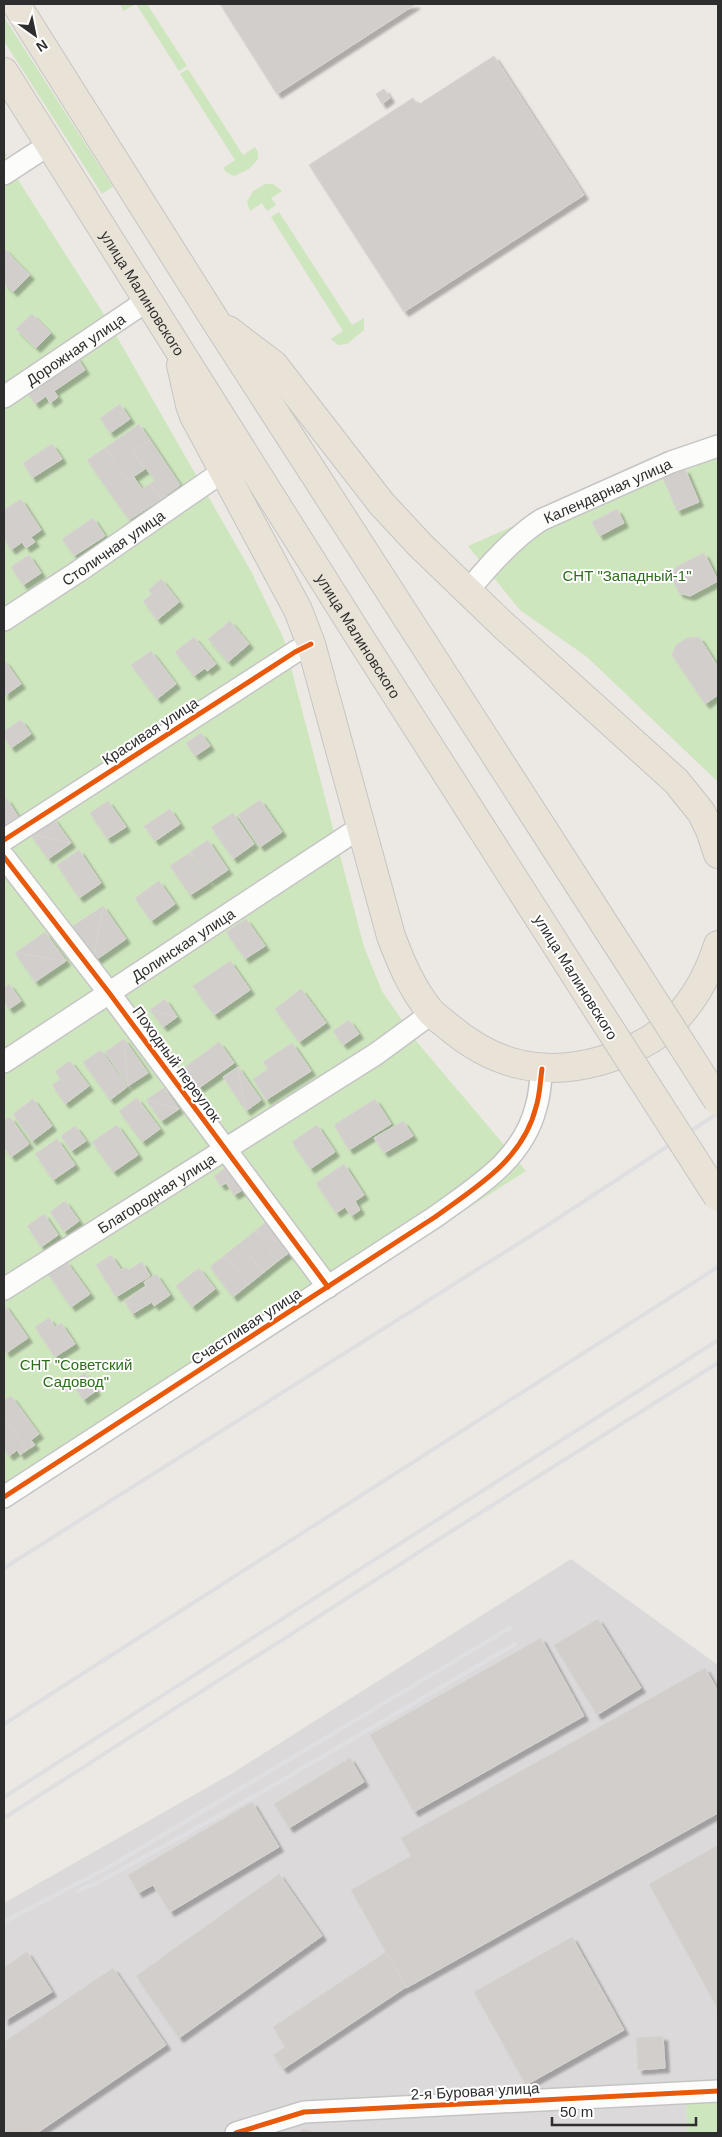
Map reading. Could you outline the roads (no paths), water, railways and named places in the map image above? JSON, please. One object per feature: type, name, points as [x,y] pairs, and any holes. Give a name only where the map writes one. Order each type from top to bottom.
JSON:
[{"type":"highway","points":[[16,4],[215,320],[718,1102]]},
{"type":"highway","name":"улица Малиновского","points":[[4,72],[362,641],[718,1197]]},
{"type":"highway","points":[[215,320],[274,365],[381,503],[420,545],[676,781],[701,812],[715,836]]},
{"type":"highway","points":[[178,346],[190,405],[222,472],[298,610],[311,644],[391,936],[401,964],[413,987],[432,1013],[461,1037],[490,1055],[517,1064],[542,1069],[570,1068],[592,1063],[618,1056],[643,1045],[665,1029],[684,1009],[712,963],[718,945]]},
{"type":"street","points":[[4,174],[50,144]]},
{"type":"street","name":"Дорожная улица","points":[[4,397],[148,300]]},
{"type":"street","name":"Календарная улица","points":[[468,591],[485,569],[530,527],[541,520],[671,462],[718,446]]},
{"type":"street","name":"Столичная улица","points":[[4,620],[79,571],[222,472]]},
{"type":"street","name":"Красивая улица","points":[[4,840],[311,644]]},
{"type":"street","name":"Долинская улица","points":[[4,1062],[361,827]]},
{"type":"street","name":"Походный переулок","points":[[4,857],[110,994],[224,1150],[328,1287]]},
{"type":"street","name":"Благородная улица","points":[[4,1289],[376,1054],[432,1013]]},
{"type":"street","name":"Счастливая улица","points":[[4,1497],[435,1217],[498,1170],[519,1145],[528,1128],[536,1108],[542,1069]]},
{"type":"street","name":"2-я Буровая улица","points":[[236,2133],[304,2112],[718,2091]]},
{"type":"railway","points":[[4,1568],[551,1223],[718,1113]]},
{"type":"railway","points":[[4,1724],[718,1267]]},
{"type":"railway","points":[[4,1797],[718,1340]]},
{"type":"railway","points":[[4,1818],[718,1363]]},
{"type":"railway","points":[[4,1922],[109,1867],[510,1628]]},
{"type":"railway","points":[[78,1891],[99,1882],[267,1789],[515,1644]]},
{"type":"park label","name":"СНТ \"Западный-1\"","points":[[627,575]]},
{"type":"park label","name":"СНТ \"Советский Садовод\"","points":[[76,1372]]}]
